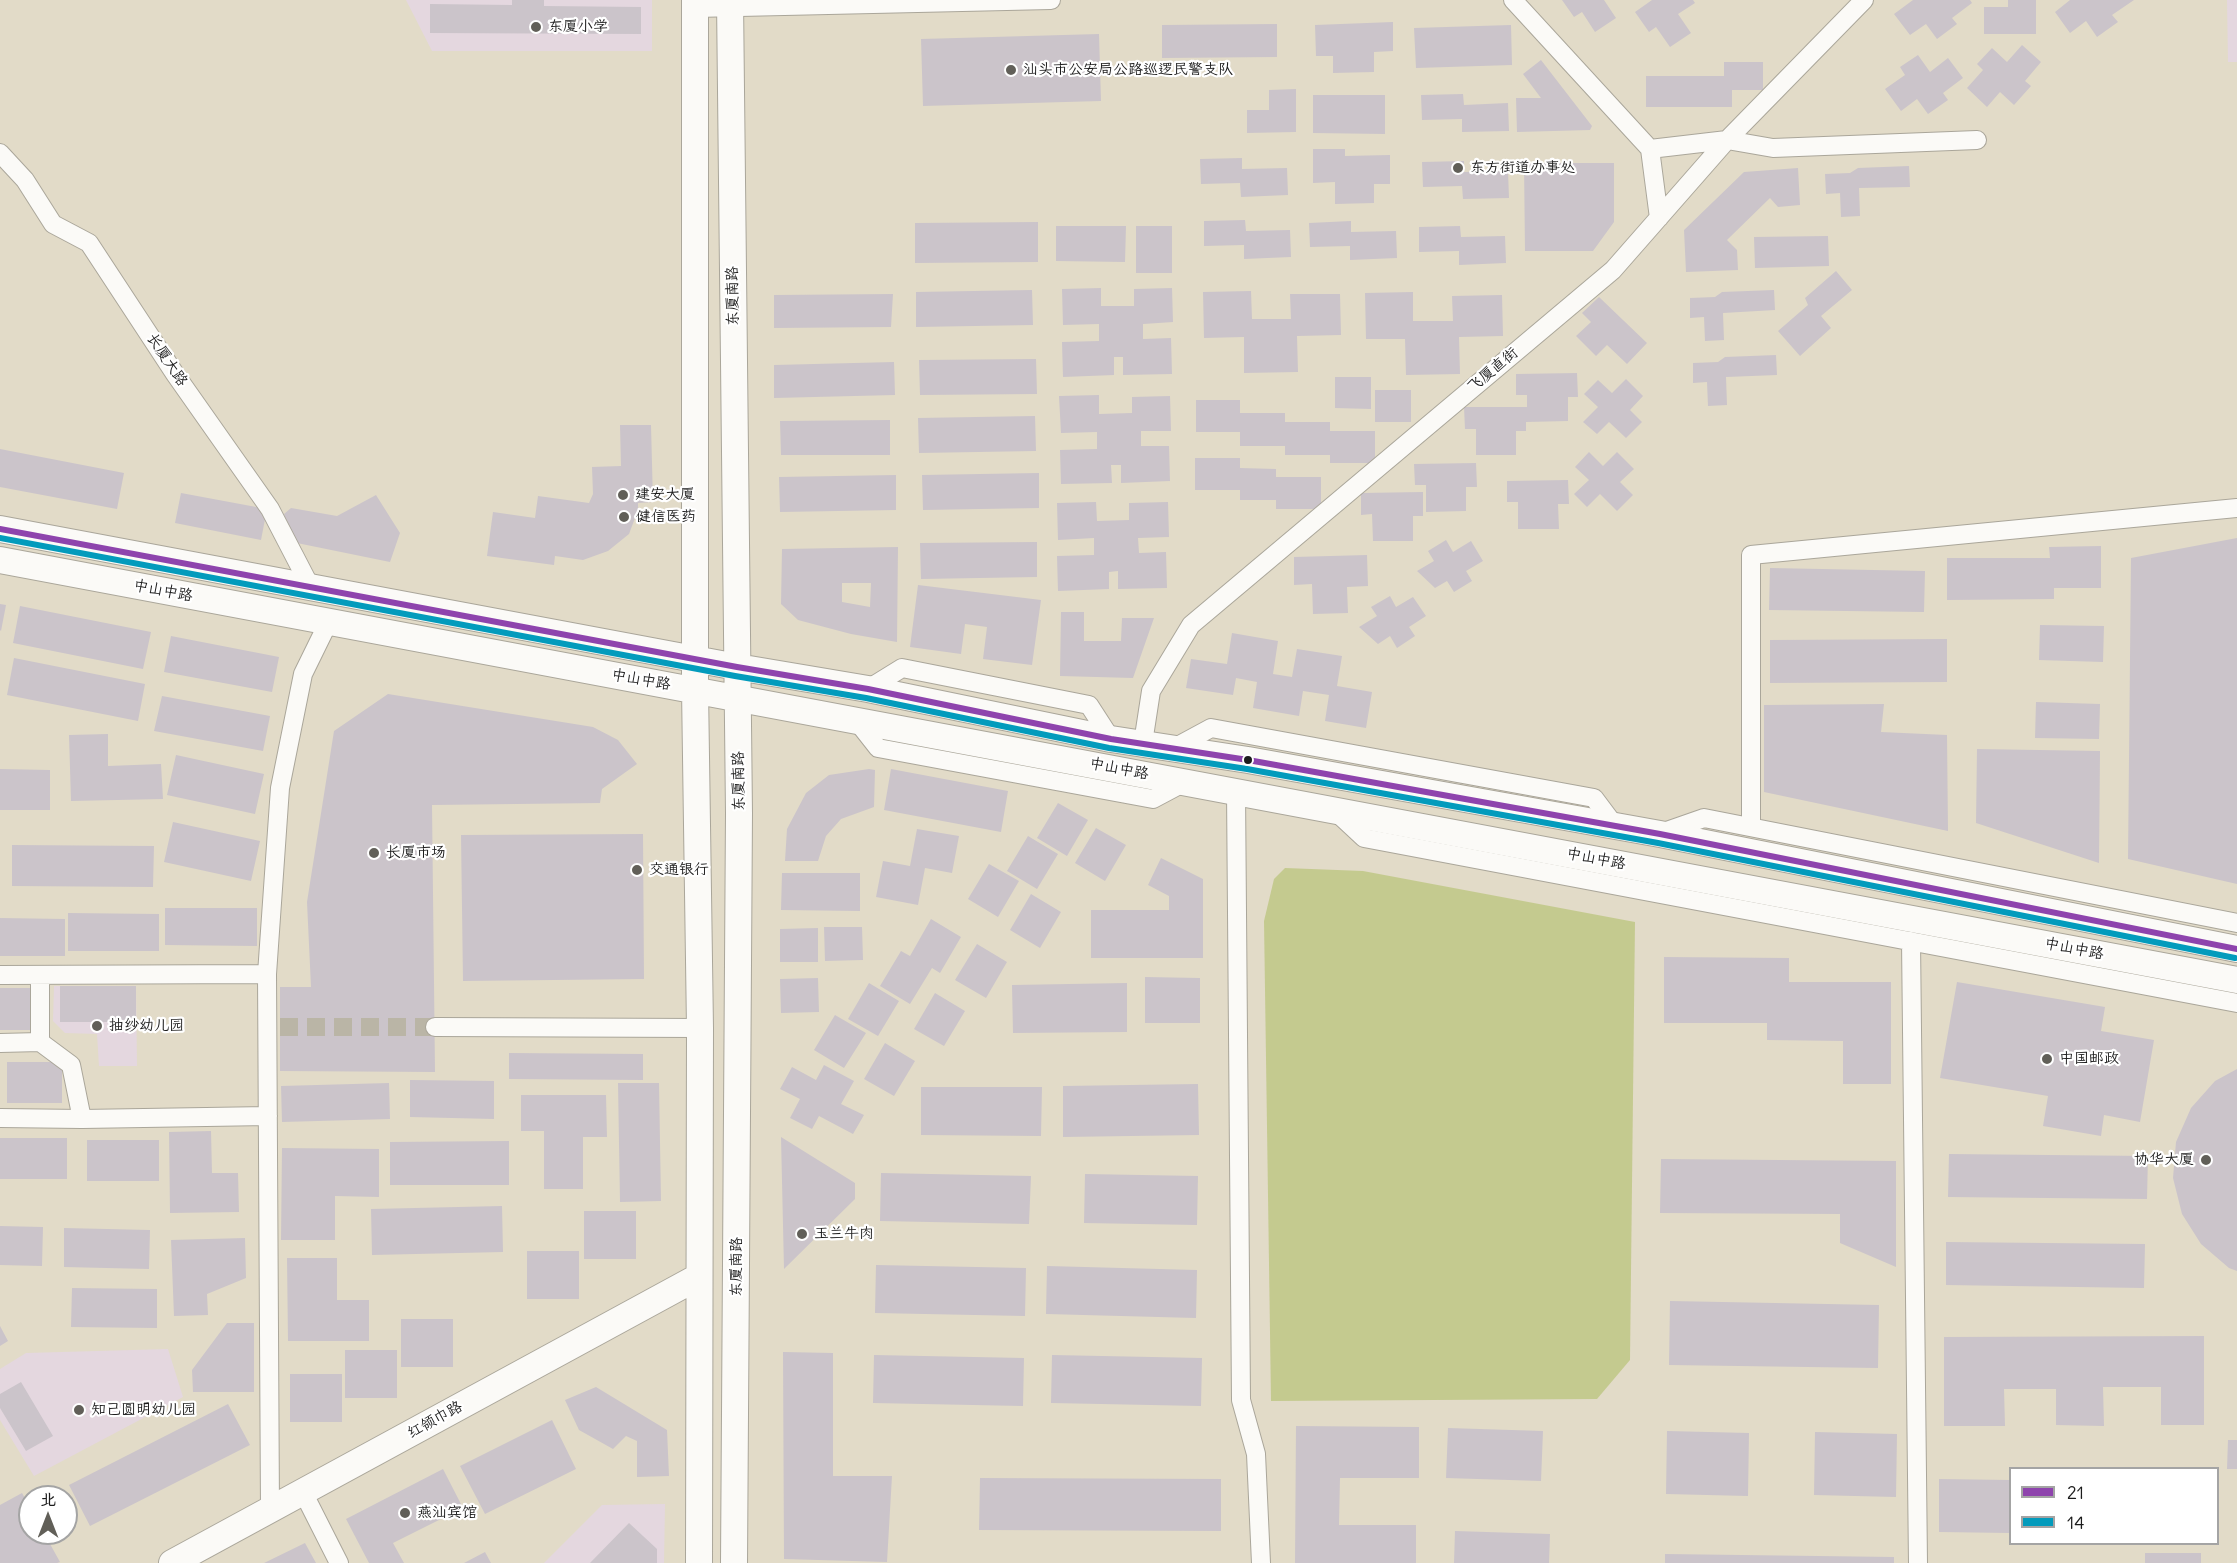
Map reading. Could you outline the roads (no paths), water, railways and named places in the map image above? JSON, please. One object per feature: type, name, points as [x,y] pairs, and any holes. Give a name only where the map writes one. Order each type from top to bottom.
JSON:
[{"type":"main road","name":"东厦南路","points":[[730,3],[739,837],[734,1563]]},
{"type":"main road","points":[[695,4],[695,689],[700,1028],[699,1563]]},
{"type":"main road","name":"中山中路","points":[[0,529],[737,667],[868,689],[1111,739],[1174,748],[1660,834],[2237,949]]},
{"type":"main road","name":"中山中路","points":[[0,560],[2237,980]]},
{"type":"main road","name":"红领巾路","points":[[172,1563],[698,1277]]},
{"type":"street","points":[[695,4],[1051,0]]},
{"type":"street","points":[[1513,0],[1650,149],[1659,218]]},
{"type":"street","name":"飞厦直街","points":[[1143,743],[1151,691],[1191,625],[1613,270],[1727,140],[1864,0]]},
{"type":"street","points":[[1650,149],[1727,140],[1773,148],[1977,140]]},
{"type":"street","name":"长厦大路","points":[[0,153],[25,180],[53,224],[89,243],[175,374],[270,509],[311,588]]},
{"type":"street","points":[[1751,827],[1751,555],[2237,508]]},
{"type":"street","points":[[270,1510],[268,1116],[274,1027],[267,974],[280,788],[303,674],[328,622]]},
{"type":"street","points":[[1236,792],[1241,1400],[1256,1454],[1261,1563]]},
{"type":"street","points":[[1334,810],[1364,838],[2237,1003]]},
{"type":"street","points":[[1660,834],[1704,818],[2237,922]]},
{"type":"street","points":[[1929,886],[1956,868]]},
{"type":"street","points":[[1640,890],[1684,876]]},
{"type":"street","points":[[2089,919],[2111,897]]},
{"type":"street","points":[[1844,928],[1882,913]]},
{"type":"street","points":[[1911,941],[1918,1563]]},
{"type":"street","points":[[0,975],[267,974]]},
{"type":"street","points":[[40,975],[40,1042]]},
{"type":"street","points":[[435,1027],[700,1028]]},
{"type":"street","points":[[0,1043],[40,1042],[71,1065],[82,1119]]},
{"type":"street","points":[[0,1118],[268,1116]]},
{"type":"street","points":[[303,1492],[339,1563]]},
{"type":"tunnel","points":[[280,1027],[435,1027]]},
{"type":"place","name":"东厦小学","points":[[536,27]]},
{"type":"place","name":"汕头市公安局公路巡逻民警支队","points":[[1011,70]]},
{"type":"place","name":"东方街道办事处","points":[[1458,168]]},
{"type":"place","name":"建安大厦","points":[[623,495]]},
{"type":"place","name":"健信医药","points":[[624,517]]},
{"type":"place","name":"长厦市场","points":[[374,853]]},
{"type":"place","name":"交通银行","points":[[637,870]]},
{"type":"place","name":"抽纱幼儿园","points":[[97,1026]]},
{"type":"place","name":"中国邮政","points":[[2047,1059]]},
{"type":"place","name":"协华大厦","points":[[2206,1160]]},
{"type":"place","name":"玉兰牛肉","points":[[802,1234]]},
{"type":"place","name":"知己圆明幼儿园","points":[[79,1410]]},
{"type":"place","name":"燕汕宾馆","points":[[405,1513]]}]
